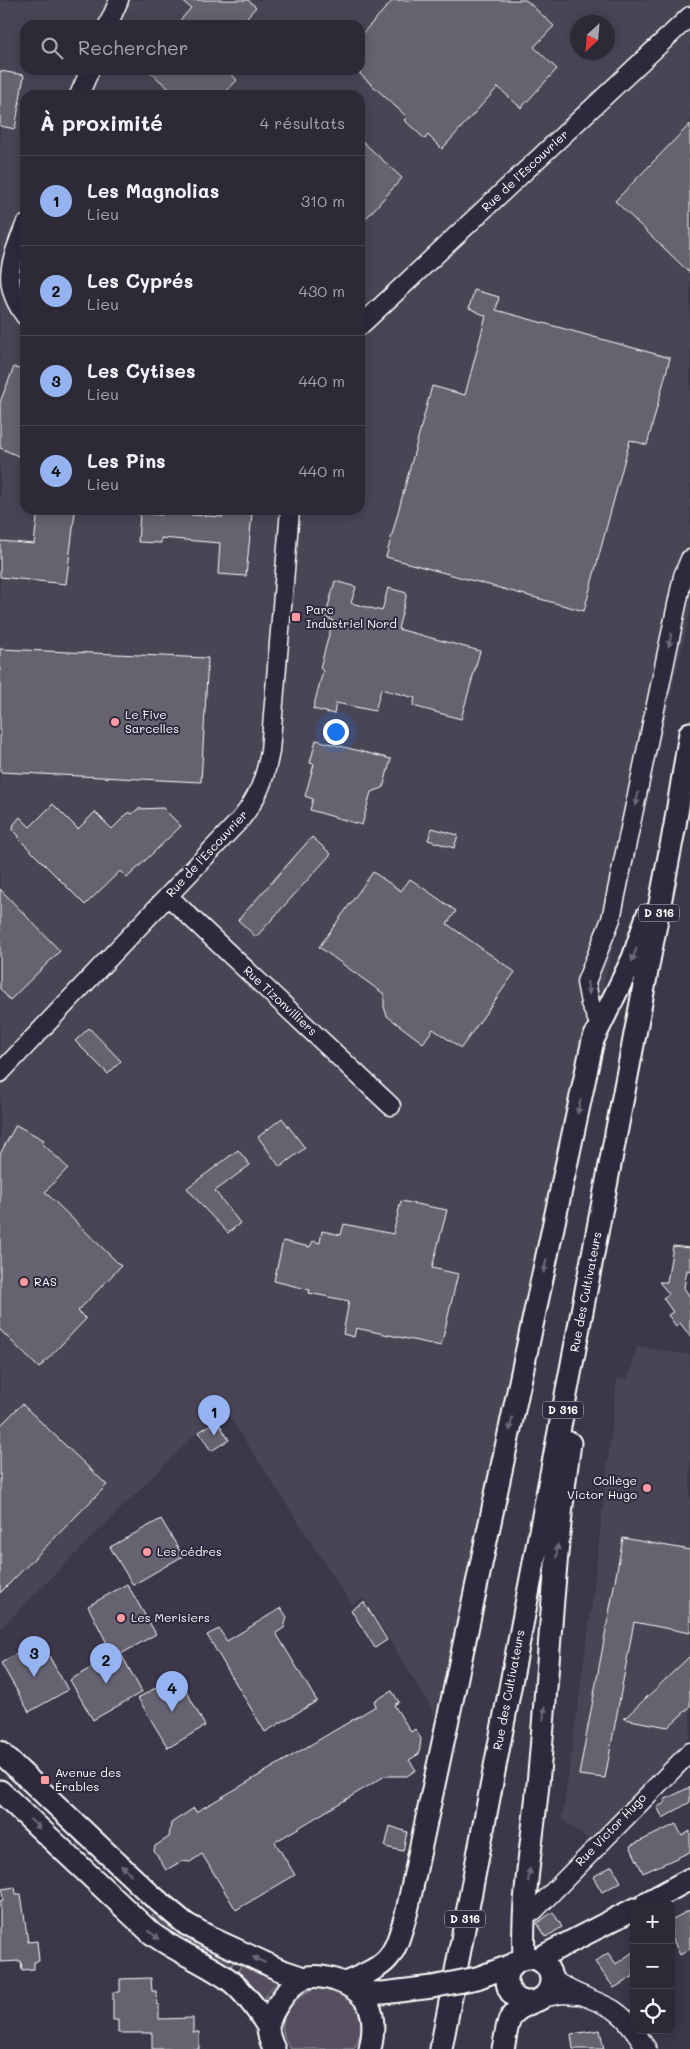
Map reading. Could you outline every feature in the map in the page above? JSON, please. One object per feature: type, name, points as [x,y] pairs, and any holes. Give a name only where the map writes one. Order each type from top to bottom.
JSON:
[{"type":"main road","name":"Rue des Cultivateurs","points":[[440,2049],[681,796],[690,733]]},
{"type":"main road","name":"Rue des Cultivateurs","points":[[681,796],[690,770]]},
{"type":"main road","points":[[352,1988],[390,1958],[398,1943],[407,1911],[593,1040],[599,1023],[613,1002],[633,958],[675,826]]},
{"type":"main road","points":[[503,2049],[510,2018],[516,2009],[538,2000],[550,1989],[535,1966],[523,1922],[539,1774],[565,1482],[579,1378],[636,1031]]},
{"type":"main road","points":[[0,1752],[151,1894],[186,1924],[213,1940],[280,1970],[304,1978],[326,1977],[352,1988],[383,1993],[432,1987],[535,1966]]},
{"type":"main road","points":[[0,1791],[151,1933],[171,1948],[228,1979],[254,2004],[268,2026],[274,2049]]},
{"type":"main road","points":[[653,1899],[690,1879]]},
{"type":"main road","points":[[509,1989],[508,1974],[535,1966],[560,1949],[630,1911]]},
{"type":"main road","points":[[268,2026],[276,2008],[287,1991],[304,1978]]},
{"type":"main road","points":[[477,1978],[509,1989],[519,2000],[538,2000]]},
{"type":"main road","points":[[352,1988],[371,2008],[375,2028]]},
{"type":"main road","points":[[370,2049],[375,2028],[391,2004],[407,1990]]},
{"type":"street","points":[[110,20],[119,0]]},
{"type":"street","name":"Rue de l'Escouvrier","points":[[365,321],[690,16]]},
{"type":"street","points":[[81,90],[88,75]]},
{"type":"street","points":[[20,238],[8,269],[7,301],[20,312]]},
{"type":"street","name":"Rue de l'Escouvrier","points":[[2,1072],[240,820],[262,788],[270,751],[290,515]]},
{"type":"street","points":[[599,1023],[590,1003],[586,982],[611,919],[683,576],[690,558]]},
{"type":"street","name":"Rue Tizonvilliers","points":[[168,896],[391,1106]]},
{"type":"street","name":"Rue Victor Hugo","points":[[534,1911],[690,1752]]},
{"type":"street","points":[[535,1966],[579,1995],[614,2010],[625,2019],[647,2049]]},
{"type":"street","points":[[538,2000],[562,1994],[579,1995]]},
{"type":"shaded area","points":[[0,0],[690,0],[690,613],[435,1714],[364,1598],[352,1605],[223,1407],[0,1629]]},
{"type":"shaded area","name":"Collège Victor Hugo","points":[[637,1346],[690,1355],[690,1737],[592,1842],[562,1819],[593,1596],[617,1378],[628,1379]]},
{"type":"shaded area","points":[[155,1914],[203,1946],[234,1961],[229,1970],[164,1930],[152,1915]]},
{"type":"shaded area","points":[[242,1964],[280,1981],[270,1990],[263,2002],[235,1976]]},
{"type":"shaded area","points":[[315,1988],[328,1989],[339,1993],[355,2006],[360,2015],[361,2026],[354,2049],[291,2049],[285,2040],[283,2021],[286,2012],[298,1998]]},
{"type":"building","points":[[181,0],[248,0],[256,7],[244,20],[180,20],[191,8]]},
{"type":"building","points":[[393,0],[526,0],[554,26],[534,47],[557,69],[521,108],[498,87],[442,149],[428,135],[425,139],[404,120],[407,117],[361,75],[365,75],[365,31]]},
{"type":"building","points":[[0,71],[24,75],[15,129],[0,126]]},
{"type":"building","points":[[154,75],[232,75],[237,80],[228,90],[170,90]]},
{"type":"building","points":[[690,124],[690,273],[615,201]]},
{"type":"building","points":[[365,144],[402,178],[365,219]]},
{"type":"building","points":[[474,290],[499,297],[496,310],[670,358],[647,445],[630,440],[584,611],[386,557],[432,386],[465,395],[486,316],[469,308]]},
{"type":"building","points":[[14,367],[20,370],[20,457],[0,448],[0,402]]},
{"type":"building","points":[[37,515],[75,515],[66,584],[0,577],[0,541],[34,544]]},
{"type":"building","points":[[140,515],[223,517],[223,515],[252,515],[246,576],[218,574],[220,543],[161,538],[161,543],[138,542]]},
{"type":"building","points":[[335,581],[356,587],[351,603],[382,611],[388,588],[407,593],[398,629],[480,651],[461,719],[413,706],[415,698],[381,689],[375,711],[336,703],[334,714],[313,709],[323,671],[320,668],[333,620],[325,618]]},
{"type":"building","points":[[0,649],[208,658],[201,782],[0,772]]},
{"type":"building","points":[[316,740],[391,759],[383,788],[371,792],[362,825],[310,810],[313,799],[305,796],[314,764],[310,763]]},
{"type":"building","points":[[53,804],[78,829],[95,812],[112,829],[129,812],[132,814],[138,809],[163,808],[181,826],[127,878],[120,871],[85,905],[18,838],[19,836],[13,830],[14,824],[20,817],[30,827]]},
{"type":"building","points":[[432,828],[458,835],[454,848],[428,840]]},
{"type":"building","points":[[312,837],[331,854],[256,937],[238,920]]},
{"type":"building","points":[[373,872],[401,891],[410,879],[456,911],[447,924],[515,972],[461,1048],[433,1029],[423,1043],[387,1016],[384,1007],[384,994],[319,947]]},
{"type":"building","points":[[0,889],[60,951],[10,1000],[0,989]]},
{"type":"building","points":[[89,1028],[121,1061],[108,1074],[75,1041]]},
{"type":"building","points":[[282,1118],[305,1148],[280,1167],[258,1137]]},
{"type":"building","points":[[16,1125],[44,1140],[42,1143],[68,1168],[45,1192],[121,1266],[78,1311],[86,1319],[39,1368],[0,1330],[0,1154]]},
{"type":"building","points":[[238,1150],[250,1165],[215,1191],[240,1223],[228,1233],[187,1188]]},
{"type":"building","points":[[401,1201],[447,1210],[432,1268],[458,1274],[441,1346],[356,1328],[354,1337],[343,1334],[349,1301],[309,1293],[310,1290],[274,1281],[283,1241],[310,1247],[313,1241],[320,1243],[322,1231],[341,1235],[344,1224],[393,1234]]},
{"type":"building","points":[[673,1246],[690,1248],[690,1271],[687,1270],[684,1288],[690,1297],[690,1336],[680,1323],[676,1326],[668,1315],[673,1312],[663,1298],[669,1294],[659,1282],[667,1282]]},
{"type":"building","points":[[22,1404],[107,1485],[0,1593],[0,1426]]},
{"type":"building","points":[[217,1420],[229,1440],[211,1451],[199,1432]]},
{"type":"building","name":"Les cédres","points":[[161,1519],[183,1556],[133,1585],[110,1547]]},
{"type":"building","points":[[623,1538],[690,1550],[690,1633],[634,1622],[605,1778],[579,1775]]},
{"type":"building","points":[[127,1584],[156,1634],[121,1654],[142,1692],[93,1720],[70,1680],[113,1655],[88,1606]]},
{"type":"building","points":[[364,1602],[387,1640],[375,1648],[351,1610]]},
{"type":"building","points":[[281,1608],[287,1617],[284,1628],[276,1633],[317,1701],[265,1732],[207,1635],[219,1629],[227,1641]]},
{"type":"building","points":[[40,1640],[68,1690],[29,1712],[1,1663]]},
{"type":"building","points":[[690,1656],[690,1707],[668,1727],[624,1719]]},
{"type":"building","points":[[178,1675],[205,1726],[168,1748],[138,1698]]},
{"type":"building","points":[[392,1691],[399,1702],[394,1705],[411,1732],[415,1729],[421,1739],[419,1754],[409,1760],[416,1770],[407,1776],[385,1776],[275,1842],[295,1875],[236,1910],[202,1854],[190,1862],[182,1861],[166,1870],[154,1851],[155,1846],[169,1837],[171,1823],[194,1808],[196,1812],[376,1706],[374,1701]]},
{"type":"building","points":[[690,1787],[690,1802],[663,1818],[657,1807],[665,1803],[664,1800]]},
{"type":"building","points":[[676,1824],[682,1836],[690,1831],[690,1852],[643,1873],[630,1846]]},
{"type":"building","points":[[390,1826],[407,1832],[403,1851],[385,1847]]},
{"type":"building","points":[[612,1866],[621,1882],[602,1892],[593,1877]]},
{"type":"building","points":[[15,1887],[16,1894],[21,1894],[28,1942],[37,1941],[39,1961],[34,1962],[34,1969],[22,1970],[21,1961],[0,1962],[0,1901],[3,1900],[2,1889]]},
{"type":"building","points":[[690,1910],[690,1949],[680,1955],[675,1944],[675,1918]]},
{"type":"building","points":[[553,1912],[562,1927],[546,1937],[537,1923]]},
{"type":"building","points":[[608,1953],[616,1964],[630,1954],[630,1978],[614,1988],[595,1962]]},
{"type":"building","points":[[151,1978],[152,1991],[156,1991],[157,2005],[159,2004],[159,2019],[193,2018],[193,2032],[199,2032],[199,2049],[152,2049],[152,2033],[118,2033],[118,2020],[113,2020],[113,1992],[120,1992],[120,1979]]},
{"type":"building","points":[[600,2030],[604,2049],[573,2049],[571,2034]]},
{"type":"place","name":"Parc Industriel Nord","points":[[296,617]]},
{"type":"place","name":"Le Five Sarcelles","points":[[115,722]]},
{"type":"place","name":"RAS","points":[[24,1282]]},
{"type":"place","name":"Les Magnolias","points":[[214,1436]]},
{"type":"place","name":"Collège Victor Hugo","points":[[647,1488]]},
{"type":"place","name":"Les cédres","points":[[147,1552]]},
{"type":"place","name":"Les Merisiers","points":[[121,1618]]},
{"type":"place","name":"Les Cytises","points":[[34,1677]]},
{"type":"place","name":"Les Cyprés","points":[[106,1684]]},
{"type":"place","name":"Les Pins","points":[[172,1712]]},
{"type":"place","name":"Avenue des Érables","points":[[45,1780]]}]
